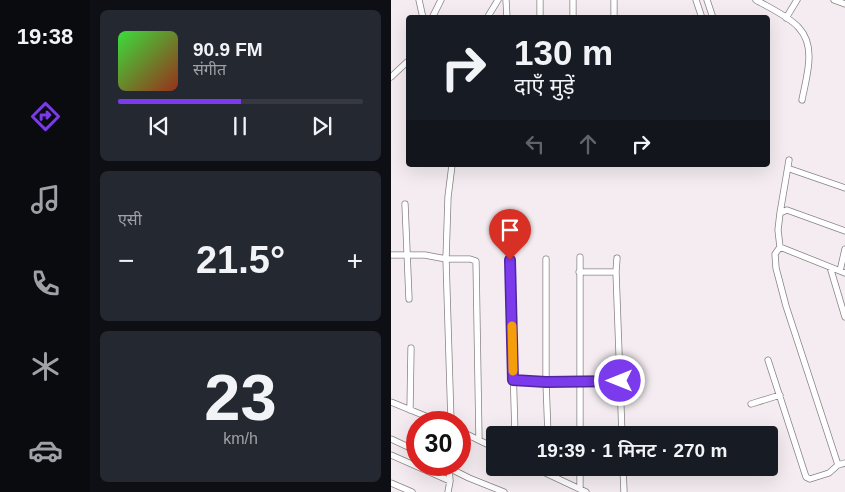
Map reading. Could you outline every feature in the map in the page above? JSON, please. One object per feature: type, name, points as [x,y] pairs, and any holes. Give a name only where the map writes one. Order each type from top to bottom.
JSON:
[{"type":"street","points":[[419,0],[423,15]]},
{"type":"street","points":[[434,15],[441,0]]},
{"type":"street","points":[[489,15],[498,0]]},
{"type":"street","points":[[506,0],[507,15]]},
{"type":"street","points":[[540,0],[540,15]]},
{"type":"street","points":[[573,0],[573,15]]},
{"type":"street","points":[[614,0],[614,15]]},
{"type":"street","points":[[696,0],[701,15]]},
{"type":"street","points":[[707,0],[712,15]]},
{"type":"street","points":[[756,0],[800,28],[810,55],[802,100]]},
{"type":"street","points":[[786,18],[797,0]]},
{"type":"street","points":[[834,0],[845,4]]},
{"type":"street","points":[[391,77],[406,64]]},
{"type":"street","points":[[789,160],[778,230],[779,247],[775,254],[776,268],[786,306],[838,465]]},
{"type":"street","points":[[451,411],[446,259],[448,197],[452,167]]},
{"type":"street","points":[[790,169],[845,188]]},
{"type":"street","points":[[405,204],[409,300]]},
{"type":"street","points":[[780,213],[787,210],[843,230],[845,222]]},
{"type":"street","points":[[779,247],[843,272],[845,249]]},
{"type":"street","points":[[391,255],[425,255],[446,259],[470,259],[476,262],[479,440]]},
{"type":"street","points":[[580,257],[580,426]]},
{"type":"street","points":[[617,258],[622,426]]},
{"type":"street","points":[[546,259],[546,382],[548,426]]},
{"type":"street","points":[[510,260],[515,426]]},
{"type":"street","points":[[830,267],[845,317]]},
{"type":"street","points":[[579,272],[616,272]]},
{"type":"street","points":[[391,402],[410,410],[411,348]]},
{"type":"street","points":[[768,360],[806,477],[810,479],[829,473],[838,465],[845,463]]},
{"type":"street","points":[[513,380],[546,382],[620,381]]},
{"type":"street","points":[[751,404],[780,395]]},
{"type":"street","points":[[471,436],[486,444]]},
{"type":"street","points":[[391,439],[406,446]]},
{"type":"street","points":[[391,455],[450,481]]},
{"type":"street","points":[[447,492],[450,481],[449,476]]},
{"type":"street","points":[[465,476],[504,492]]},
{"type":"street","points":[[552,476],[583,491]]},
{"type":"street","points":[[581,476],[583,491]]},
{"type":"street","points":[[623,476],[624,492]]},
{"type":"street","points":[[391,483],[413,492]]},
{"type":"slow traffic","points":[[512,326],[513,371]]},
{"type":"route","points":[[510,260],[513,380],[546,382],[620,381]]}]
